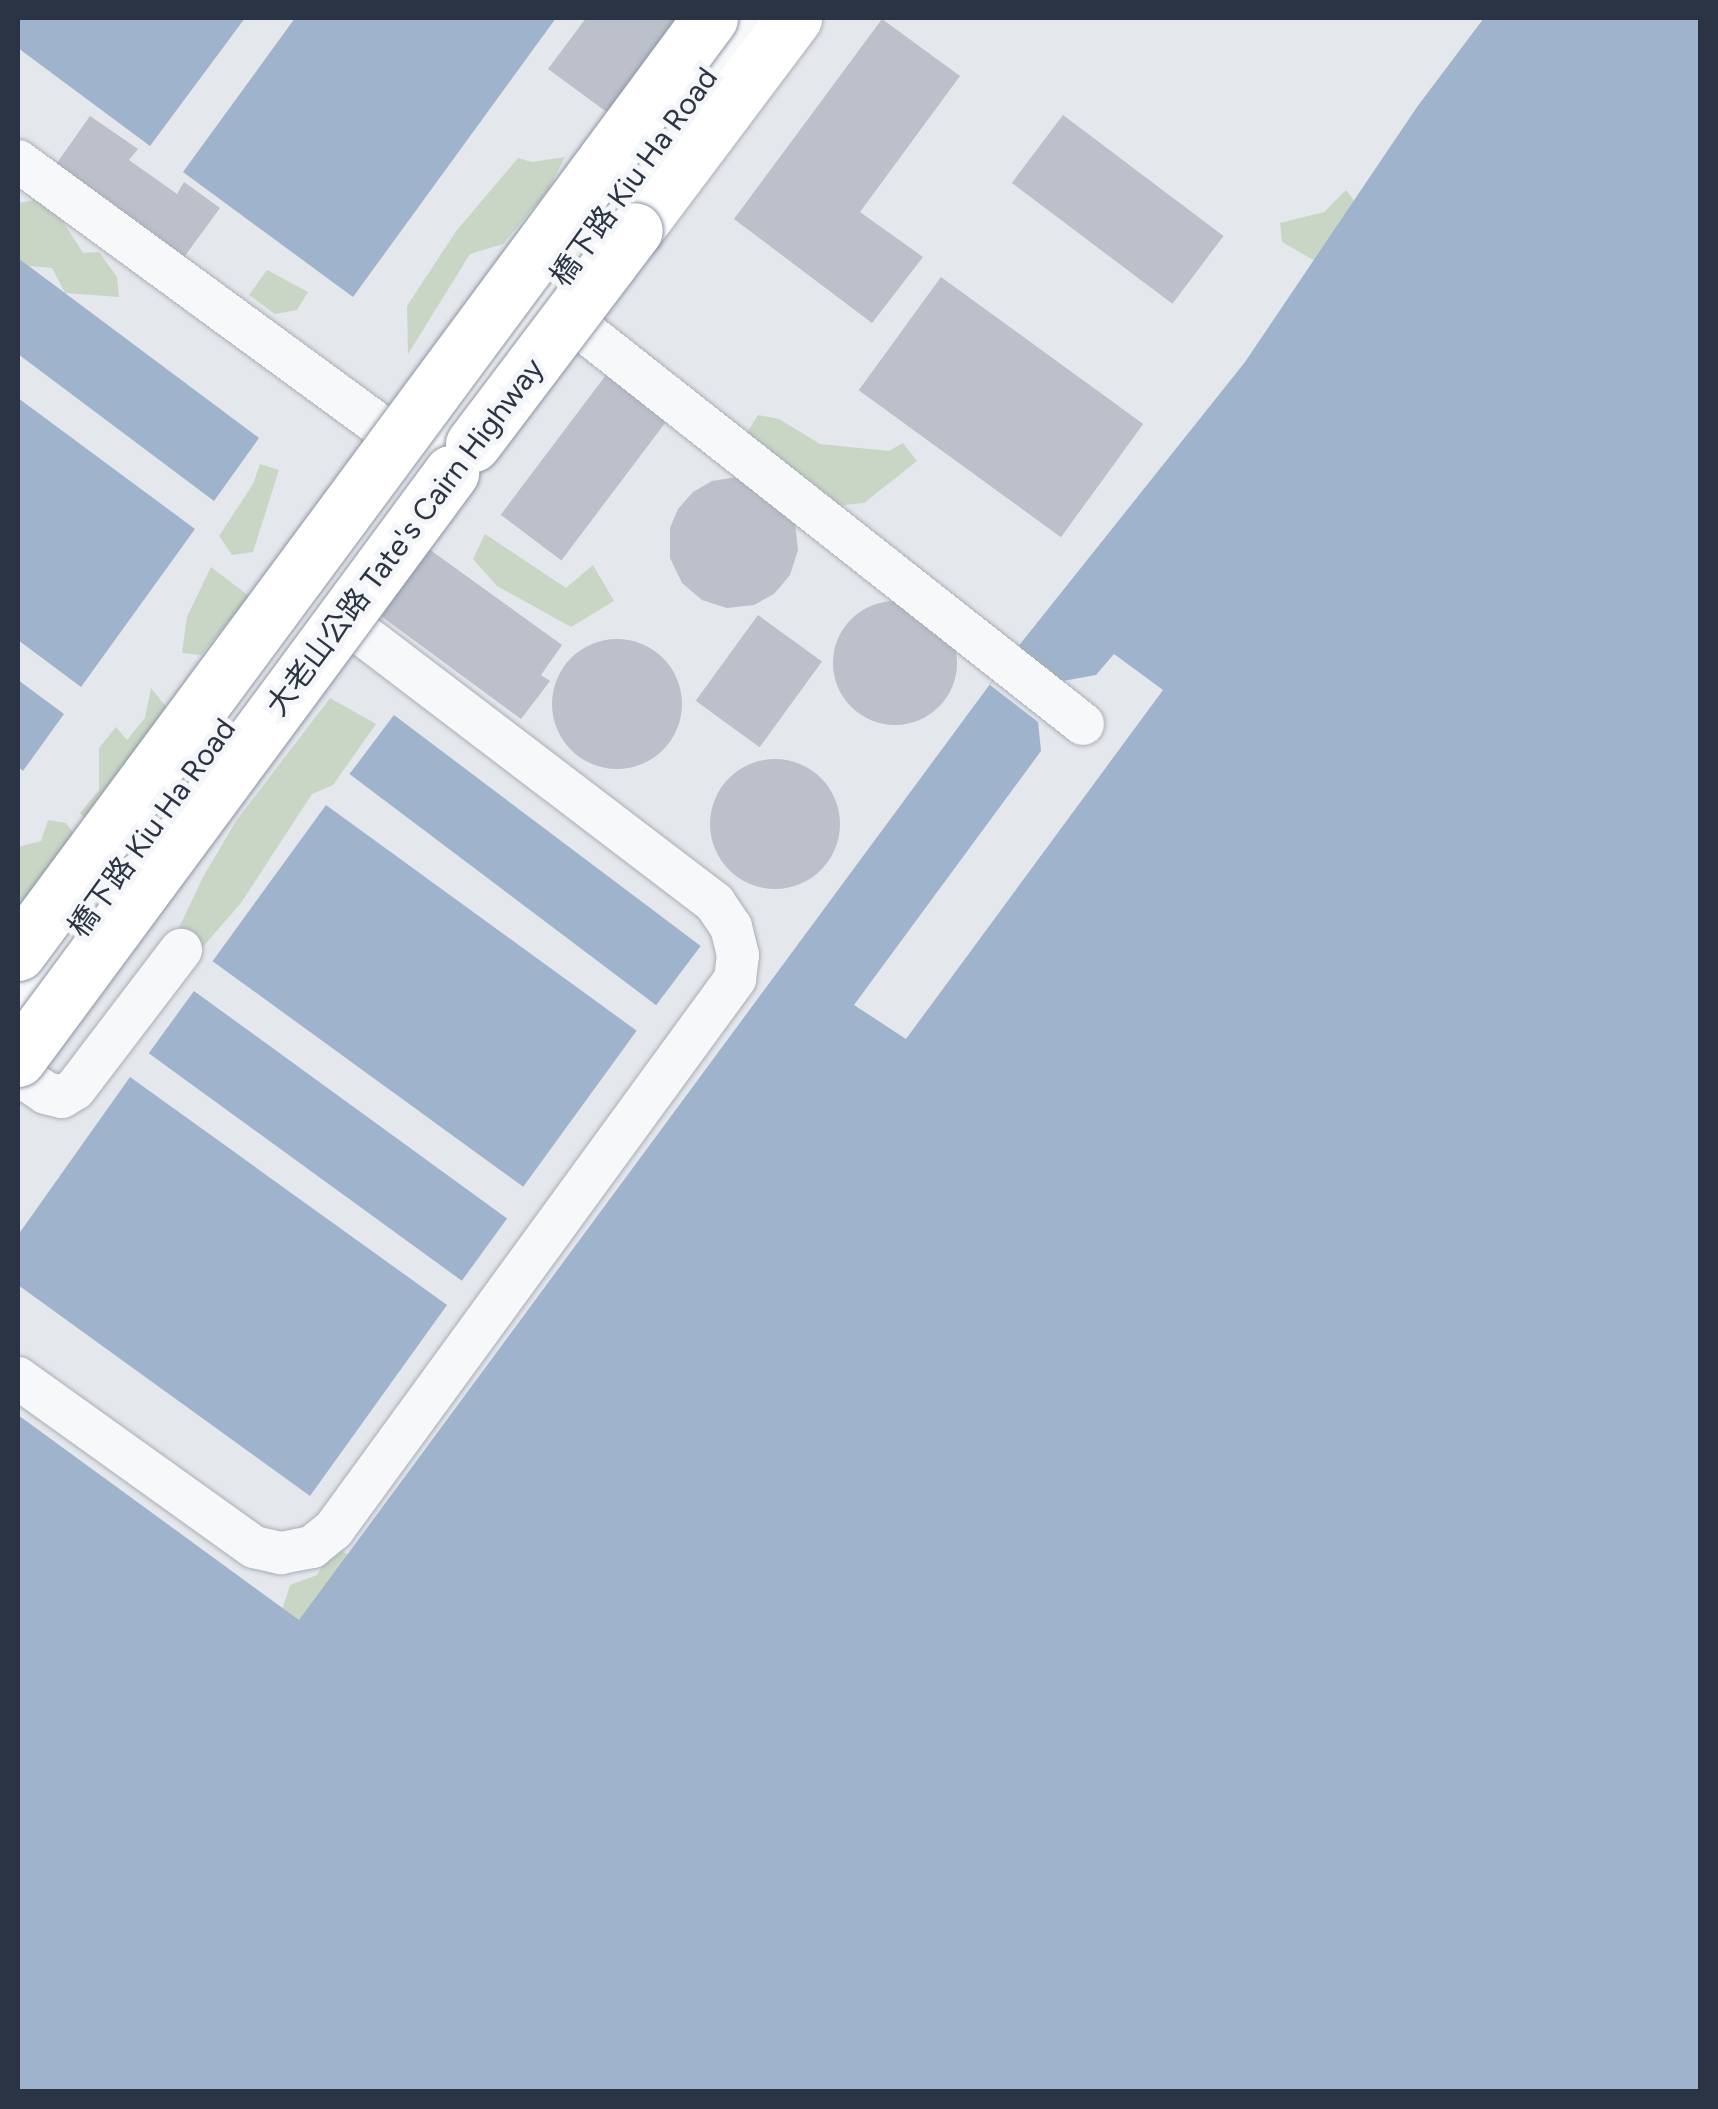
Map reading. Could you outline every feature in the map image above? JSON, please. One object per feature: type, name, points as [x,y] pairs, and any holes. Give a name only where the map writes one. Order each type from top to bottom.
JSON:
[{"type":"highway","name":"大老山公路 Tate's Cairn Highway","points":[[18,953],[710,18]]},
{"type":"highway","name":"大老山公路 Tate's Cairn Highway","points":[[18,1058],[794,18]]},
{"type":"lane","name":"橋下路 Kiu Ha Road","points":[[18,1011],[751,18]]},
{"type":"lane","points":[[18,161],[424,458]]},
{"type":"lane","points":[[545,300],[1083,724]]},
{"type":"lane","points":[[18,1378],[254,1547],[281,1552],[312,1547],[334,1529],[735,979],[738,955],[731,926],[715,903],[319,601]]},
{"type":"lane","points":[[18,1074],[46,1093],[62,1097],[76,1090],[181,950]]},
{"type":"green space","points":[[565,157],[548,190],[503,244],[470,254],[408,354],[407,306],[457,230],[518,158],[532,162]]},
{"type":"green space","points":[[1346,190],[1369,220],[1336,273],[1282,242],[1280,223],[1324,212]]},
{"type":"green space","points":[[35,200],[60,217],[83,253],[99,252],[117,277],[119,297],[65,293],[52,268],[18,265],[18,203]]},
{"type":"green space","points":[[267,270],[308,292],[297,310],[275,314],[249,295]]},
{"type":"green space","points":[[758,415],[779,419],[820,444],[889,451],[903,443],[917,461],[864,503],[804,509],[735,452]]},
{"type":"green space","points":[[260,464],[279,470],[253,552],[232,555],[219,536],[253,484]]},
{"type":"green space","points":[[485,534],[566,588],[593,565],[614,601],[571,627],[497,586],[473,559]]},
{"type":"green space","points":[[211,567],[249,596],[201,655],[182,653],[187,617]]},
{"type":"green space","points":[[151,688],[168,709],[88,822],[80,813],[99,790],[99,748],[116,727],[127,740],[145,718]]},
{"type":"green space","points":[[330,698],[376,724],[333,785],[312,794],[241,903],[187,965],[175,936],[203,877],[236,821]]},
{"type":"green space","points":[[48,820],[66,823],[74,834],[18,918],[18,847],[41,841]]},
{"type":"green space","points":[[334,1547],[357,1559],[294,1646],[282,1610],[290,1585],[317,1575]]},
{"type":"water","points":[[18,18],[245,18],[150,146],[18,48]]},
{"type":"water","points":[[295,18],[556,18],[353,297],[183,172]]},
{"type":"water","points":[[1484,18],[1700,18],[1700,2091],[18,2091],[18,1415],[299,1620],[1013,653],[1245,362],[1417,107]]},
{"type":"water","points":[[18,258],[259,438],[214,501],[18,354]]},
{"type":"water","points":[[18,398],[195,529],[81,687],[18,640]]},
{"type":"water","points":[[18,680],[64,714],[23,771],[18,767]]},
{"type":"water","points":[[394,715],[701,946],[656,1005],[349,774]]},
{"type":"water","points":[[326,805],[637,1031],[523,1187],[213,961]]},
{"type":"water","points":[[194,991],[507,1218],[462,1281],[149,1053]]},
{"type":"water","points":[[130,1077],[447,1305],[310,1496],[18,1285],[18,1235]]},
{"type":"pier","points":[[1013,653],[1057,682],[1096,675],[1114,654],[1163,690],[906,1039],[854,1005],[1041,751],[1038,722],[990,685]]},
{"type":"building","points":[[586,18],[678,18],[608,113],[548,69]]},
{"type":"building","points":[[882,19],[960,76],[860,212],[923,257],[872,323],[734,219]]},
{"type":"building","points":[[1063,115],[1224,236],[1172,304],[1012,183]]},
{"type":"building","points":[[90,116],[138,149],[129,160],[177,194],[184,182],[220,208],[179,264],[52,170]]},
{"type":"building","points":[[941,277],[1143,424],[1061,537],[859,390]]},
{"type":"building","points":[[606,375],[667,421],[561,560],[501,515]]},
{"type":"building","points":[[736,477],[795,524],[798,550],[790,575],[774,594],[754,605],[727,608],[702,600],[682,583],[670,558],[670,528],[678,509],[693,492],[712,481]]},
{"type":"building","points":[[429,549],[562,645],[541,675],[550,681],[521,719],[381,616]]},
{"type":"building","points":[[895,601],[919,606],[939,619],[952,639],[957,663],[952,687],[939,707],[919,720],[895,725],[871,720],[851,707],[838,687],[833,663],[838,639],[851,619],[871,606]]},
{"type":"building","points":[[758,615],[822,661],[760,747],[696,701]]},
{"type":"building","points":[[617,639],[642,644],[663,658],[677,679],[682,704],[677,729],[663,750],[642,764],[617,769],[592,764],[571,750],[557,729],[552,704],[557,679],[571,658],[592,644]]},
{"type":"building","points":[[775,759],[800,764],[821,778],[835,799],[840,824],[835,849],[821,870],[800,884],[775,889],[750,884],[729,870],[715,849],[710,824],[715,799],[729,778],[750,764]]}]
